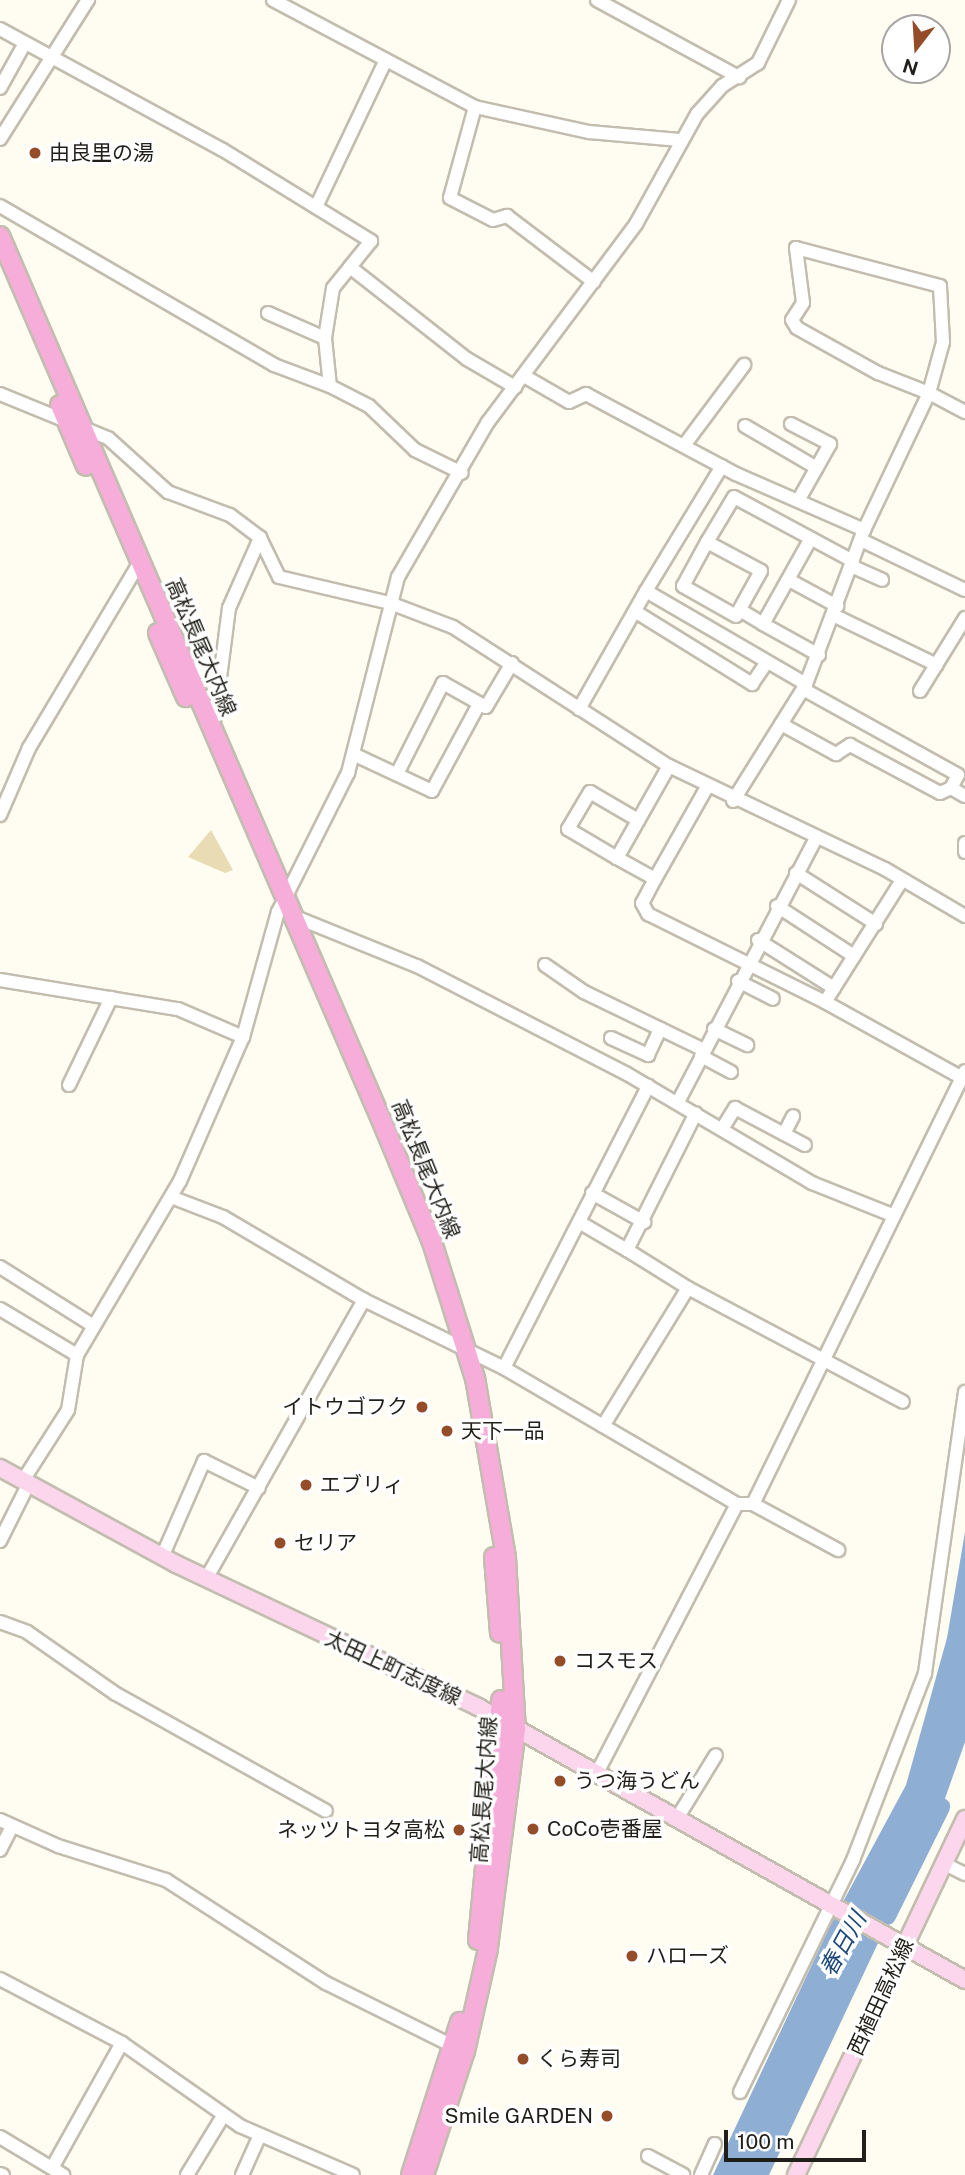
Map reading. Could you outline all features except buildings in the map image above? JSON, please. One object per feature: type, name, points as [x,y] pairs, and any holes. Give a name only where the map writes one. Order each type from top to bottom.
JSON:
[{"type":"main road","name":"高松長尾大内線","points":[[0,236],[136,569],[286,909]]},
{"type":"main road","name":"高松長尾大内線","points":[[0,266],[75,423]]},
{"type":"main road","name":"高松長尾大内線","points":[[136,569],[187,670],[392,1159],[460,1345],[506,1558],[509,1725],[460,2049],[424,2175]]},
{"type":"main road","name":"太田上町志度線","points":[[0,1468],[162,1557],[509,1725],[965,1980]]},
{"type":"main road","name":"西植田高松線","points":[[796,2175],[901,1942],[945,1864],[965,1819]]},
{"type":"main road","name":"高松長尾大内線","points":[[411,2175],[460,2049]]},
{"type":"street","points":[[0,139],[88,0]]},
{"type":"street","points":[[273,0],[385,62],[475,107],[589,132],[680,140]]},
{"type":"street","points":[[597,0],[739,77]]},
{"type":"street","points":[[0,1541],[25,1483],[68,1410],[77,1355],[92,1325],[171,1197],[243,1037],[286,909],[353,754],[398,577],[515,387],[648,205],[680,140],[722,86],[758,63],[789,0]]},
{"type":"street","points":[[0,29],[316,207],[371,241],[333,288],[325,338],[330,386]]},
{"type":"street","points":[[0,88],[25,43]]},
{"type":"street","points":[[316,207],[385,62]]},
{"type":"street","points":[[475,107],[450,198],[493,220],[507,215],[594,282]]},
{"type":"street","points":[[0,206],[274,366],[330,386],[369,406],[415,450],[462,473]]},
{"type":"street","points":[[733,801],[804,687],[819,654],[862,535],[929,393],[943,342],[940,286],[796,248],[803,303],[792,320],[797,328],[929,393],[965,412]]},
{"type":"street","points":[[350,267],[467,359],[515,387]]},
{"type":"street","points":[[268,313],[325,338]]},
{"type":"street","points":[[685,444],[744,365]]},
{"type":"street","points":[[524,376],[569,402],[586,394],[685,444],[722,466],[798,501],[965,590]]},
{"type":"street","points":[[0,394],[75,423],[124,448],[168,492],[223,511],[260,538],[279,577],[390,603],[453,627],[669,766],[733,801],[902,880],[965,916]]},
{"type":"street","points":[[791,424],[830,444],[798,501]]},
{"type":"street","points":[[745,426],[817,468]]},
{"type":"street","points":[[579,709],[722,466]]},
{"type":"street","points":[[707,542],[761,571],[736,616],[683,586],[707,542],[734,497],[882,580]]},
{"type":"street","points":[[208,720],[215,717],[218,675],[229,608],[260,538]]},
{"type":"street","points":[[763,624],[811,538]]},
{"type":"street","points":[[0,815],[71,671],[136,569]]},
{"type":"street","points":[[789,580],[835,610],[937,665]]},
{"type":"street","points":[[646,592],[958,775],[951,788],[940,793],[850,745],[836,754],[781,724]]},
{"type":"street","points":[[740,610],[819,654]]},
{"type":"street","points":[[636,612],[752,684],[766,663]]},
{"type":"street","points":[[920,691],[965,618]]},
{"type":"street","points":[[397,774],[443,683],[486,707],[512,663]]},
{"type":"street","points":[[187,670],[218,675]]},
{"type":"street","points":[[353,754],[432,791],[479,704]]},
{"type":"street","points":[[617,858],[669,766]]},
{"type":"street","points":[[708,787],[642,903],[649,914],[748,959],[808,998],[825,1002],[963,1074],[890,1214],[753,1504]]},
{"type":"street","points":[[951,788],[965,796]]},
{"type":"street","points":[[638,820],[590,792],[568,830],[654,879]]},
{"type":"street","points":[[678,1102],[748,959],[816,838]]},
{"type":"street","points":[[965,844],[965,852]]},
{"type":"street","points":[[796,873],[876,924]]},
{"type":"street","points":[[825,1002],[902,880]]},
{"type":"street","points":[[777,906],[854,956]]},
{"type":"street","points":[[286,909],[395,956],[648,1086],[812,1183],[890,1214]]},
{"type":"street","points":[[758,940],[834,988]]},
{"type":"street","points":[[545,965],[732,1072]]},
{"type":"street","points":[[0,979],[178,1009],[243,1037]]},
{"type":"street","points":[[738,981],[774,999]]},
{"type":"street","points":[[69,1084],[111,998]]},
{"type":"street","points":[[611,1038],[648,1055],[660,1029]]},
{"type":"street","points":[[714,1029],[747,1045]]},
{"type":"street","points":[[504,1368],[648,1086]]},
{"type":"street","points":[[722,1129],[735,1108],[805,1145]]},
{"type":"street","points":[[627,1250],[658,1197],[656,1185],[696,1113]]},
{"type":"street","points":[[784,1134],[793,1115]]},
{"type":"street","points":[[592,1193],[644,1222]]},
{"type":"street","points":[[171,1197],[223,1217],[364,1300],[504,1368],[737,1504],[753,1504],[838,1550]]},
{"type":"street","points":[[579,1222],[688,1288],[903,1402]]},
{"type":"street","points":[[0,1267],[92,1325]]},
{"type":"street","points":[[0,1283],[13,1275]]},
{"type":"street","points":[[603,1426],[688,1288]]},
{"type":"street","points":[[206,1579],[364,1300]]},
{"type":"street","points":[[0,1309],[77,1355]]},
{"type":"street","points":[[740,2092],[867,1826],[925,1673],[965,1392]]},
{"type":"street","points":[[162,1557],[204,1461],[259,1488]]},
{"type":"street","points":[[596,1775],[668,1625],[737,1504]]},
{"type":"street","points":[[0,1622],[27,1632],[116,1693],[326,1811]]},
{"type":"street","points":[[676,1820],[716,1755]]},
{"type":"street","points":[[0,1850],[6,1823],[166,1880],[326,1983],[460,2049]]},
{"type":"street","points":[[945,1864],[965,1874]]},
{"type":"street","points":[[0,1979],[122,2043],[223,2116],[260,2135],[294,2144],[353,2175]]},
{"type":"street","points":[[0,2137],[57,2172],[122,2043]]},
{"type":"street","points":[[187,2175],[223,2116]]},
{"type":"street","points":[[243,2175],[260,2135]]},
{"type":"street","points":[[701,2175],[715,2144]]},
{"type":"street","points":[[648,2156],[682,2175]]},
{"type":"shaded area","points":[[211,830],[233,870],[225,873],[188,857]]},
{"type":"water","points":[[965,1532],[965,1742],[942,1807],[769,2175],[713,2175],[831,1924],[906,1785],[947,1638]]},
{"type":"waterway","name":"春日川","points":[[887,1916],[941,1807]]},
{"type":"place","name":"由良里の湯","points":[[35,153]]},
{"type":"place","name":"イトウゴフク","points":[[422,1407]]},
{"type":"place","name":"天下一品","points":[[447,1431]]},
{"type":"place","name":"エブリィ","points":[[306,1485]]},
{"type":"place","name":"セリア","points":[[280,1543]]},
{"type":"place","name":"コスモス","points":[[560,1661]]},
{"type":"place","name":"うつ海うどん","points":[[560,1781]]},
{"type":"place","name":"CoCo壱番屋","points":[[533,1829]]},
{"type":"place","name":"ネッツトヨタ高松","points":[[459,1830]]},
{"type":"place","name":"ハローズ","points":[[632,1956]]},
{"type":"place","name":"くら寿司","points":[[523,2059]]},
{"type":"place","name":"Smile GARDEN","points":[[607,2116]]}]
